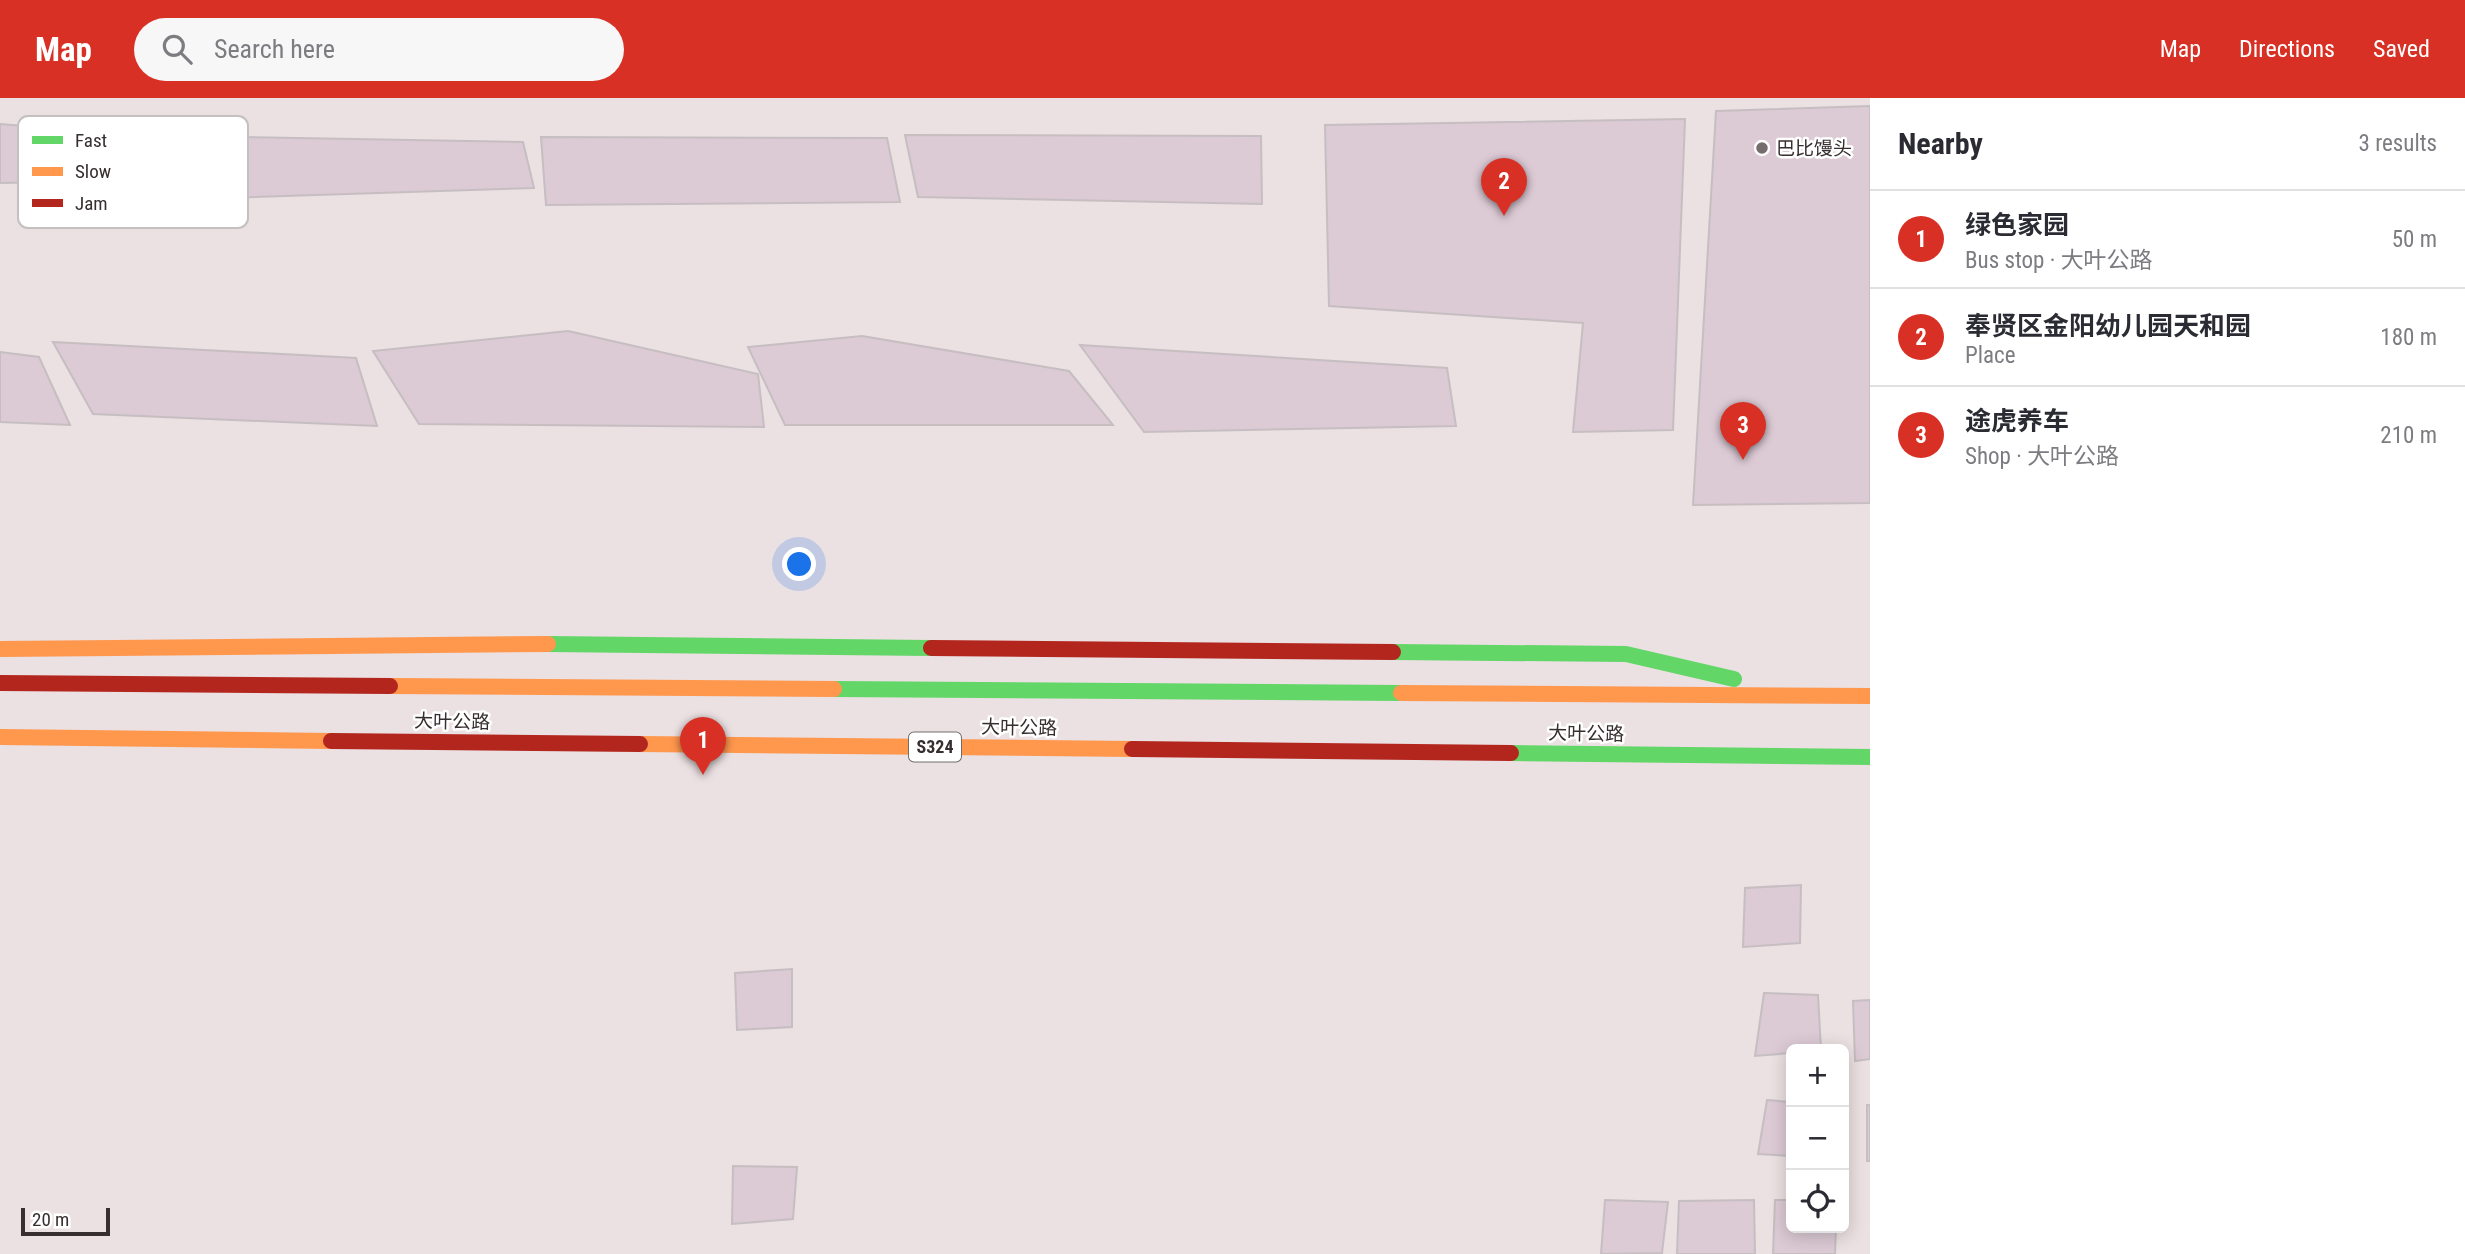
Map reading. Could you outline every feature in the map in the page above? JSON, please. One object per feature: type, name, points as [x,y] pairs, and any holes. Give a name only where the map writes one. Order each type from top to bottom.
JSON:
[{"type":"highway","name":"大叶公路","points":[[0,649],[533,645],[1626,654],[1805,696]]},
{"type":"highway","name":"大叶公路","points":[[0,683],[1870,696]]},
{"type":"highway","name":"大叶公路","points":[[0,737],[1870,757]]},
{"type":"building","points":[[1870,106],[1870,503],[1693,505],[1716,111]]},
{"type":"building","points":[[1685,119],[1673,430],[1573,432],[1583,323],[1329,306],[1325,125]]},
{"type":"building","points":[[0,124],[18,125],[18,183],[0,183]]},
{"type":"building","points":[[905,135],[1261,136],[1262,204],[918,197]]},
{"type":"building","points":[[248,137],[523,142],[534,188],[248,197]]},
{"type":"building","points":[[541,137],[887,138],[900,202],[546,205]]},
{"type":"building","points":[[568,331],[758,374],[764,427],[419,424],[373,351]]},
{"type":"building","points":[[862,336],[1069,371],[1113,425],[785,425],[748,347]]},
{"type":"building","points":[[53,342],[356,358],[377,426],[93,414]]},
{"type":"building","points":[[1080,345],[1447,368],[1456,426],[1144,432]]},
{"type":"building","points":[[0,352],[39,357],[70,425],[0,422]]},
{"type":"building","points":[[1801,885],[1800,943],[1743,947],[1745,888]]},
{"type":"building","points":[[792,969],[792,1027],[737,1030],[735,973]]},
{"type":"building","points":[[1764,993],[1818,995],[1821,1044],[1786,1044],[1786,1053],[1755,1056]]},
{"type":"building","points":[[1870,1000],[1870,1059],[1855,1061],[1853,1001]]},
{"type":"building","points":[[1767,1100],[1786,1102],[1786,1156],[1758,1154]]},
{"type":"building","points":[[1867,1105],[1870,1105],[1870,1161],[1867,1161]]},
{"type":"building","points":[[733,1166],[797,1167],[793,1219],[732,1224]]},
{"type":"building","points":[[1605,1200],[1668,1202],[1662,1253],[1601,1254]]},
{"type":"building","points":[[1754,1200],[1755,1254],[1677,1254],[1679,1201]]},
{"type":"building","points":[[1775,1200],[1786,1200],[1786,1233],[1836,1233],[1835,1254],[1773,1254]]},
{"type":"traffic: fast","points":[[548,644],[931,648]]},
{"type":"traffic: fast","points":[[1393,652],[1626,654],[1734,679]]},
{"type":"traffic: fast","points":[[834,689],[1401,693]]},
{"type":"traffic: fast","points":[[1511,753],[1870,757]]},
{"type":"traffic: slow","points":[[0,649],[548,644]]},
{"type":"traffic: slow","points":[[390,686],[834,689]]},
{"type":"traffic: slow","points":[[1401,693],[1870,696]]},
{"type":"traffic: slow","points":[[0,737],[331,741]]},
{"type":"traffic: slow","points":[[640,744],[1132,749]]},
{"type":"traffic: jam","points":[[931,648],[1393,652]]},
{"type":"traffic: jam","points":[[0,683],[390,686]]},
{"type":"traffic: jam","points":[[331,741],[640,744]]},
{"type":"traffic: jam","points":[[1132,749],[1511,753]]},
{"type":"place","name":"巴比馒头","points":[[1762,148]]},
{"type":"place","name":"奉贤区金阳幼儿园天和园","points":[[1504,216]]},
{"type":"place","name":"途虎养车","points":[[1743,460]]},
{"type":"place","name":"绿色家园","points":[[703,775]]}]
